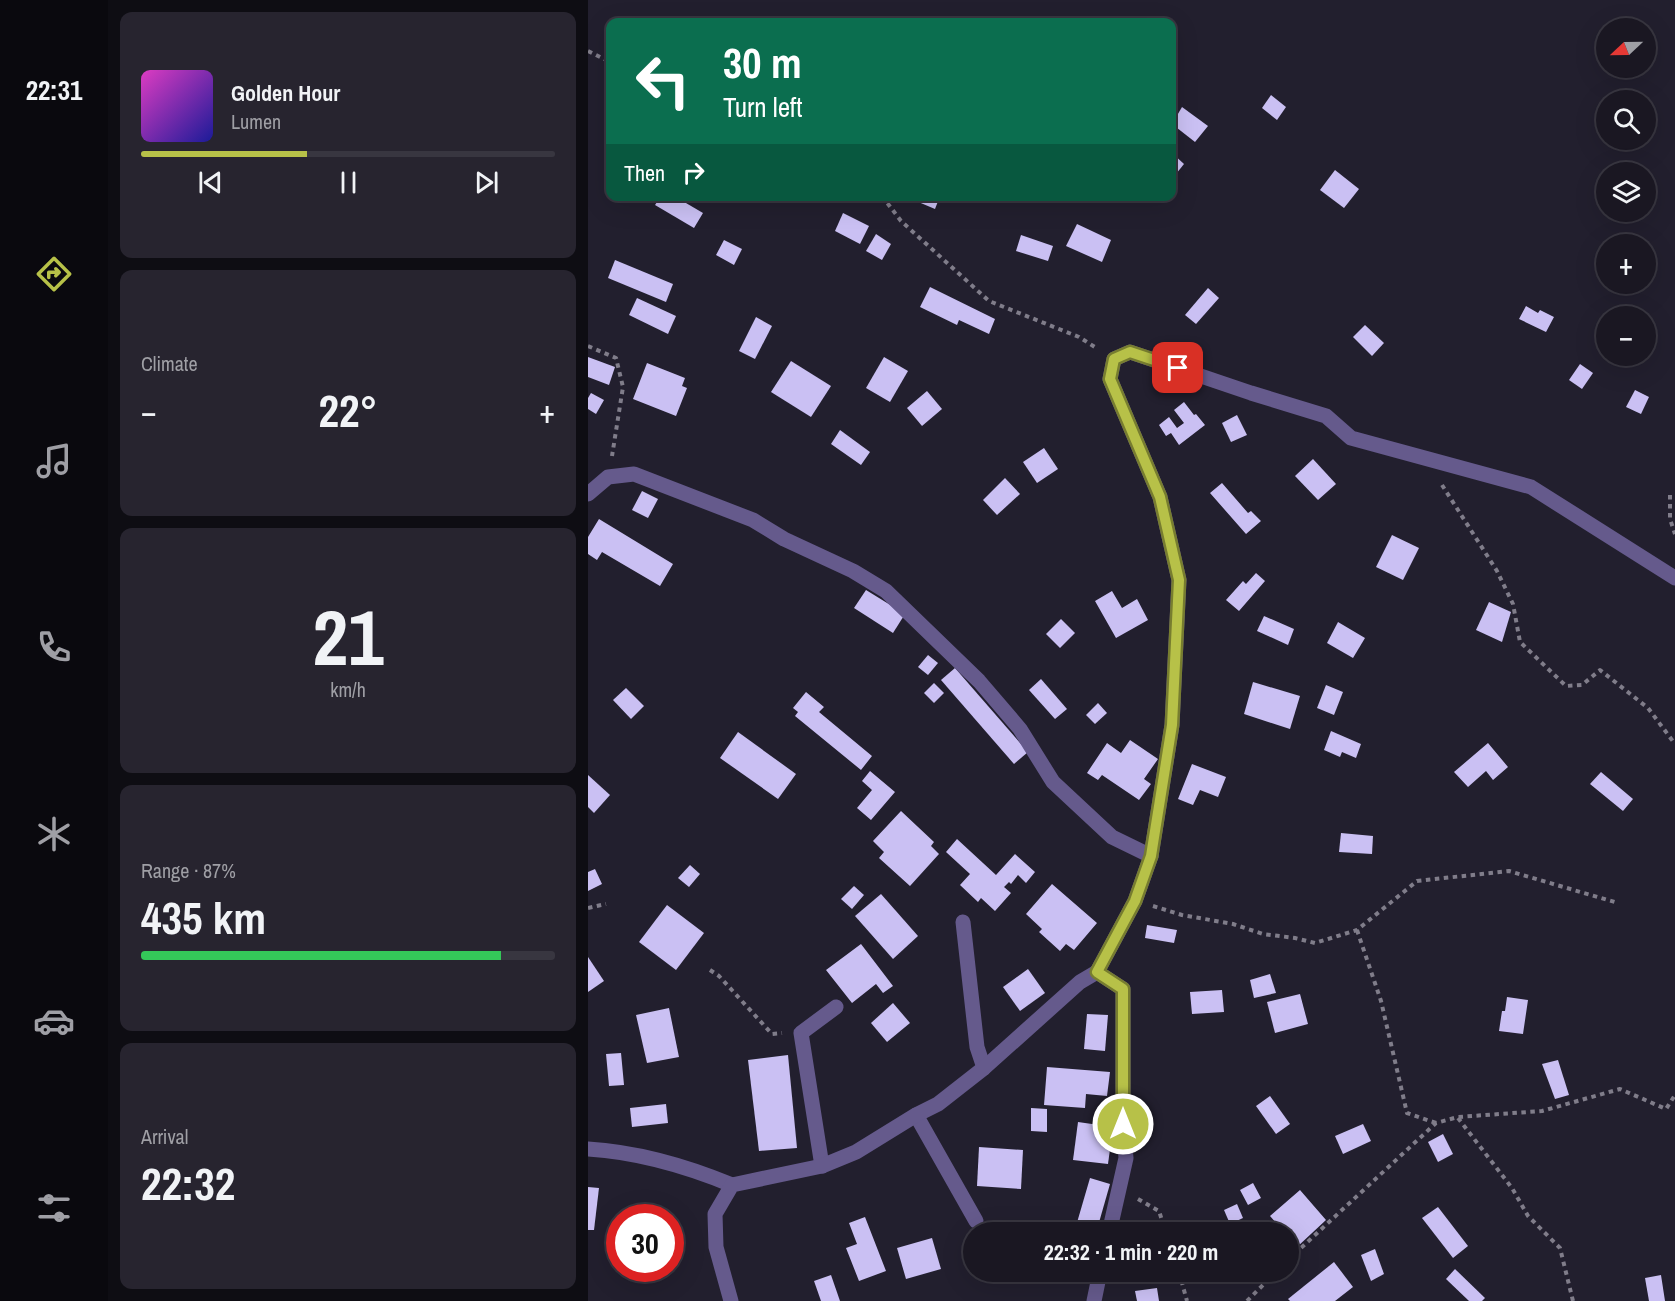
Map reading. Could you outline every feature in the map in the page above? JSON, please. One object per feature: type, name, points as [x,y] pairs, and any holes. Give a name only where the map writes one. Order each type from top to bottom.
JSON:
[{"type":"street","points":[[588,1149],[617,1151],[650,1158],[732,1185],[822,1166],[855,1152],[938,1104],[984,1068],[1080,981],[1097,972],[1135,901],[1151,856],[1172,725],[1179,580],[1160,497],[1110,379],[1114,359],[1130,352],[1140,355],[1326,416],[1351,438],[1531,488],[1675,578]]},
{"type":"street","points":[[588,494],[608,477],[634,474],[753,520],[784,539],[853,571],[886,591],[979,681],[1020,729],[1053,782],[1112,837],[1151,856]]},
{"type":"street","points":[[963,922],[977,1047],[984,1068]]},
{"type":"street","points":[[1097,972],[1123,989],[1123,1124],[1126,1158],[1111,1222]]},
{"type":"street","points":[[822,1166],[801,1033],[836,1007]]},
{"type":"street","points":[[916,1115],[976,1221]]},
{"type":"street","points":[[731,1301],[716,1247],[715,1214],[732,1185]]},
{"type":"street","points":[[1094,1301],[1098,1282]]},
{"type":"path","points":[[588,51],[606,60]]},
{"type":"path","points":[[886,201],[901,220],[989,301],[1079,336],[1114,359]]},
{"type":"path","points":[[588,346],[616,358],[623,387],[608,477]]},
{"type":"path","points":[[1425,459],[1497,571],[1513,604],[1520,642],[1566,686],[1582,685],[1600,670],[1648,708],[1675,744]]},
{"type":"path","points":[[1670,495],[1670,519],[1675,534]]},
{"type":"path","points":[[1135,901],[1182,915],[1314,943],[1357,930],[1417,881],[1509,872],[1618,903]]},
{"type":"path","points":[[588,908],[606,904]]},
{"type":"path","points":[[1357,930],[1381,1001],[1407,1113],[1436,1123]]},
{"type":"path","points":[[710,970],[719,976],[772,1034],[801,1033]]},
{"type":"path","points":[[1299,1250],[1436,1123],[1458,1117],[1542,1111],[1620,1089],[1666,1109],[1675,1095]]},
{"type":"path","points":[[1458,1117],[1512,1188],[1528,1216],[1560,1248],[1573,1301]]},
{"type":"path","points":[[1119,1188],[1159,1211],[1162,1222]]},
{"type":"path","points":[[1182,1282],[1187,1301]]},
{"type":"path","points":[[1246,1301],[1266,1282]]},
{"type":"building","points":[[1271,95],[1286,107],[1277,120],[1262,108]]},
{"type":"building","points":[[1182,107],[1208,126],[1195,142],[1176,127],[1176,117]]},
{"type":"building","points":[[1176,157],[1184,164],[1176,174]]},
{"type":"building","points":[[1335,170],[1359,189],[1344,208],[1320,190]]},
{"type":"building","points":[[658,201],[683,201],[703,213],[694,228],[655,205]]},
{"type":"building","points":[[916,201],[938,201],[935,209]]},
{"type":"building","points":[[843,213],[869,226],[860,244],[835,231]]},
{"type":"building","points":[[1077,224],[1111,240],[1102,262],[1066,246]]},
{"type":"building","points":[[876,234],[891,244],[882,260],[866,251]]},
{"type":"building","points":[[1021,235],[1053,246],[1048,261],[1016,251]]},
{"type":"building","points":[[724,240],[742,249],[734,265],[716,255]]},
{"type":"building","points":[[615,260],[673,284],[666,302],[608,278]]},
{"type":"building","points":[[930,287],[995,319],[989,334],[959,320],[957,325],[920,307]]},
{"type":"building","points":[[1208,288],[1219,298],[1196,324],[1185,315]]},
{"type":"building","points":[[637,298],[676,316],[668,334],[629,315]]},
{"type":"building","points":[[1526,306],[1538,313],[1540,310],[1554,317],[1546,332],[1519,319]]},
{"type":"building","points":[[756,317],[772,326],[755,359],[739,351]]},
{"type":"building","points":[[1365,325],[1384,343],[1372,356],[1353,337]]},
{"type":"building","points":[[588,357],[615,367],[609,385],[588,377]]},
{"type":"building","points":[[884,357],[908,371],[890,402],[866,388]]},
{"type":"building","points":[[791,361],[831,386],[811,417],[771,392]]},
{"type":"building","points":[[647,363],[685,378],[682,386],[687,388],[676,416],[633,399]]},
{"type":"building","points":[[1580,364],[1593,373],[1582,389],[1569,380]]},
{"type":"building","points":[[1635,390],[1649,397],[1641,414],[1626,407]]},
{"type":"building","points":[[927,391],[942,409],[922,426],[907,408]]},
{"type":"building","points":[[591,393],[604,400],[596,414],[588,409],[588,398]]},
{"type":"building","points":[[1184,402],[1205,425],[1179,445],[1171,433],[1166,436],[1159,425],[1169,417],[1177,428],[1184,423],[1174,410]]},
{"type":"building","points":[[1237,415],[1247,435],[1231,442],[1222,423]]},
{"type":"building","points":[[840,430],[870,452],[861,465],[831,444]]},
{"type":"building","points":[[1044,448],[1058,469],[1037,483],[1023,462]]},
{"type":"building","points":[[1313,459],[1336,484],[1318,500],[1295,476]]},
{"type":"building","points":[[1005,478],[1020,494],[997,515],[983,500]]},
{"type":"building","points":[[1222,483],[1248,513],[1251,511],[1261,521],[1246,534],[1210,493]]},
{"type":"building","points":[[642,491],[658,499],[648,518],[632,510]]},
{"type":"building","points":[[599,519],[673,564],[660,586],[602,552],[597,560],[588,554],[588,537]]},
{"type":"building","points":[[1392,535],[1419,548],[1403,580],[1376,567]]},
{"type":"building","points":[[1256,573],[1265,581],[1239,611],[1226,600],[1243,581],[1246,584]]},
{"type":"building","points":[[866,590],[905,614],[893,633],[854,608]]},
{"type":"building","points":[[1112,591],[1122,608],[1137,599],[1148,620],[1116,638],[1095,601]]},
{"type":"building","points":[[1489,602],[1511,612],[1502,642],[1476,630]]},
{"type":"building","points":[[1264,616],[1294,629],[1288,645],[1257,631]]},
{"type":"building","points":[[1061,619],[1075,633],[1060,648],[1046,634]]},
{"type":"building","points":[[1338,622],[1365,638],[1353,658],[1327,643]]},
{"type":"building","points":[[928,655],[938,663],[928,675],[918,667]]},
{"type":"building","points":[[955,668],[1028,752],[1014,764],[941,680]]},
{"type":"building","points":[[1041,679],[1067,709],[1055,719],[1029,690]]},
{"type":"building","points":[[1253,682],[1300,696],[1290,729],[1244,714]]},
{"type":"building","points":[[934,683],[944,693],[934,703],[924,693]]},
{"type":"building","points":[[1326,685],[1343,692],[1334,715],[1317,708]]},
{"type":"building","points":[[626,688],[644,706],[631,719],[613,700]]},
{"type":"building","points":[[806,692],[824,707],[819,712],[872,756],[861,770],[795,716],[798,712],[793,708]]},
{"type":"building","points":[[1098,703],[1107,713],[1095,724],[1086,715]]},
{"type":"building","points":[[1331,731],[1361,744],[1356,758],[1342,752],[1340,757],[1324,750]]},
{"type":"building","points":[[738,732],[796,774],[778,799],[720,758]]},
{"type":"building","points":[[1130,740],[1158,759],[1144,779],[1151,784],[1139,800],[1102,775],[1098,780],[1087,773],[1107,743],[1121,753]]},
{"type":"building","points":[[1488,743],[1508,767],[1493,780],[1486,771],[1468,787],[1454,772]]},
{"type":"building","points":[[1192,764],[1226,777],[1218,797],[1200,790],[1193,805],[1178,799]]},
{"type":"building","points":[[870,771],[895,792],[871,820],[857,808],[872,790],[862,781]]},
{"type":"building","points":[[1601,772],[1633,799],[1623,811],[1590,784]]},
{"type":"building","points":[[588,775],[610,795],[594,813],[588,807]]},
{"type":"building","points":[[901,811],[934,842],[931,846],[939,854],[910,886],[879,858],[884,852],[873,841]]},
{"type":"building","points":[[1341,833],[1373,836],[1372,854],[1339,852]]},
{"type":"building","points":[[957,839],[996,875],[1015,854],[1035,872],[1026,883],[1018,875],[1011,884],[1009,882],[1004,887],[1011,893],[995,911],[981,898],[978,902],[960,885],[970,874],[946,852]]},
{"type":"building","points":[[690,865],[700,874],[689,887],[678,878]]},
{"type":"building","points":[[595,869],[602,884],[588,891],[588,872]]},
{"type":"building","points":[[1052,884],[1097,923],[1074,950],[1066,944],[1060,951],[1039,932],[1042,929],[1026,914]]},
{"type":"building","points":[[854,886],[864,895],[852,909],[841,899]]},
{"type":"building","points":[[881,894],[918,936],[893,959],[855,916]]},
{"type":"building","points":[[667,905],[704,933],[676,970],[639,942]]},
{"type":"building","points":[[1147,925],[1177,930],[1174,943],[1145,938]]},
{"type":"building","points":[[861,944],[893,986],[883,993],[876,984],[852,1003],[826,970]]},
{"type":"building","points":[[588,957],[604,981],[588,992]]},
{"type":"building","points":[[1028,969],[1045,993],[1020,1011],[1003,987]]},
{"type":"building","points":[[1270,974],[1276,993],[1254,998],[1250,980]]},
{"type":"building","points":[[1222,990],[1224,1012],[1192,1014],[1190,992]]},
{"type":"building","points":[[1300,994],[1308,1024],[1275,1033],[1267,1002]]},
{"type":"building","points":[[1507,997],[1528,1000],[1523,1034],[1499,1031]]},
{"type":"building","points":[[893,1003],[910,1023],[887,1042],[871,1023]]},
{"type":"building","points":[[669,1008],[679,1057],[647,1063],[636,1015]]},
{"type":"building","points":[[1087,1014],[1108,1015],[1105,1051],[1084,1049]]},
{"type":"building","points":[[621,1053],[624,1085],[609,1086],[606,1054]]},
{"type":"building","points":[[788,1055],[797,1148],[759,1151],[748,1060]]},
{"type":"building","points":[[1558,1060],[1569,1095],[1555,1099],[1542,1064]]},
{"type":"building","points":[[1047,1067],[1110,1072],[1107,1096],[1086,1094],[1085,1108],[1044,1105]]},
{"type":"building","points":[[1270,1096],[1290,1124],[1276,1134],[1256,1106]]},
{"type":"building","points":[[666,1104],[668,1123],[632,1127],[630,1108]]},
{"type":"building","points":[[1031,1108],[1047,1109],[1047,1132],[1031,1131]]},
{"type":"building","points":[[1078,1122],[1113,1127],[1108,1164],[1073,1160]]},
{"type":"building","points":[[1363,1124],[1371,1141],[1343,1154],[1335,1136]]},
{"type":"building","points":[[1443,1134],[1453,1154],[1438,1162],[1428,1142]]},
{"type":"building","points":[[979,1147],[1023,1150],[1021,1189],[977,1186]]},
{"type":"building","points":[[1090,1178],[1110,1184],[1099,1222],[1077,1222]]},
{"type":"building","points":[[1253,1183],[1261,1198],[1248,1205],[1240,1190]]},
{"type":"building","points":[[588,1187],[599,1188],[594,1230],[588,1230]]},
{"type":"building","points":[[1300,1190],[1326,1220],[1299,1245],[1299,1222],[1275,1222],[1270,1216]]},
{"type":"building","points":[[1237,1204],[1243,1218],[1229,1222],[1224,1210]]},
{"type":"building","points":[[1438,1207],[1468,1246],[1453,1258],[1422,1218]]},
{"type":"building","points":[[865,1217],[886,1271],[859,1281],[846,1248],[857,1244],[849,1223]]},
{"type":"building","points":[[932,1238],[941,1269],[906,1279],[897,1248]]},
{"type":"building","points":[[1375,1249],[1384,1274],[1371,1281],[1361,1255]]},
{"type":"building","points":[[1334,1262],[1353,1287],[1335,1301],[1290,1301],[1288,1299]]},
{"type":"building","points":[[1455,1269],[1485,1298],[1482,1301],[1469,1301],[1446,1279]]},
{"type":"building","points":[[831,1275],[840,1301],[821,1301],[814,1281]]},
{"type":"building","points":[[1661,1275],[1665,1301],[1649,1301],[1645,1278]]},
{"type":"building","points":[[1157,1288],[1159,1301],[1137,1301],[1135,1291]]},
{"type":"route","points":[[1123,1124],[1123,989],[1097,972],[1135,901],[1151,856],[1172,725],[1179,580],[1160,497],[1110,379],[1114,359],[1130,352],[1178,368]]}]
